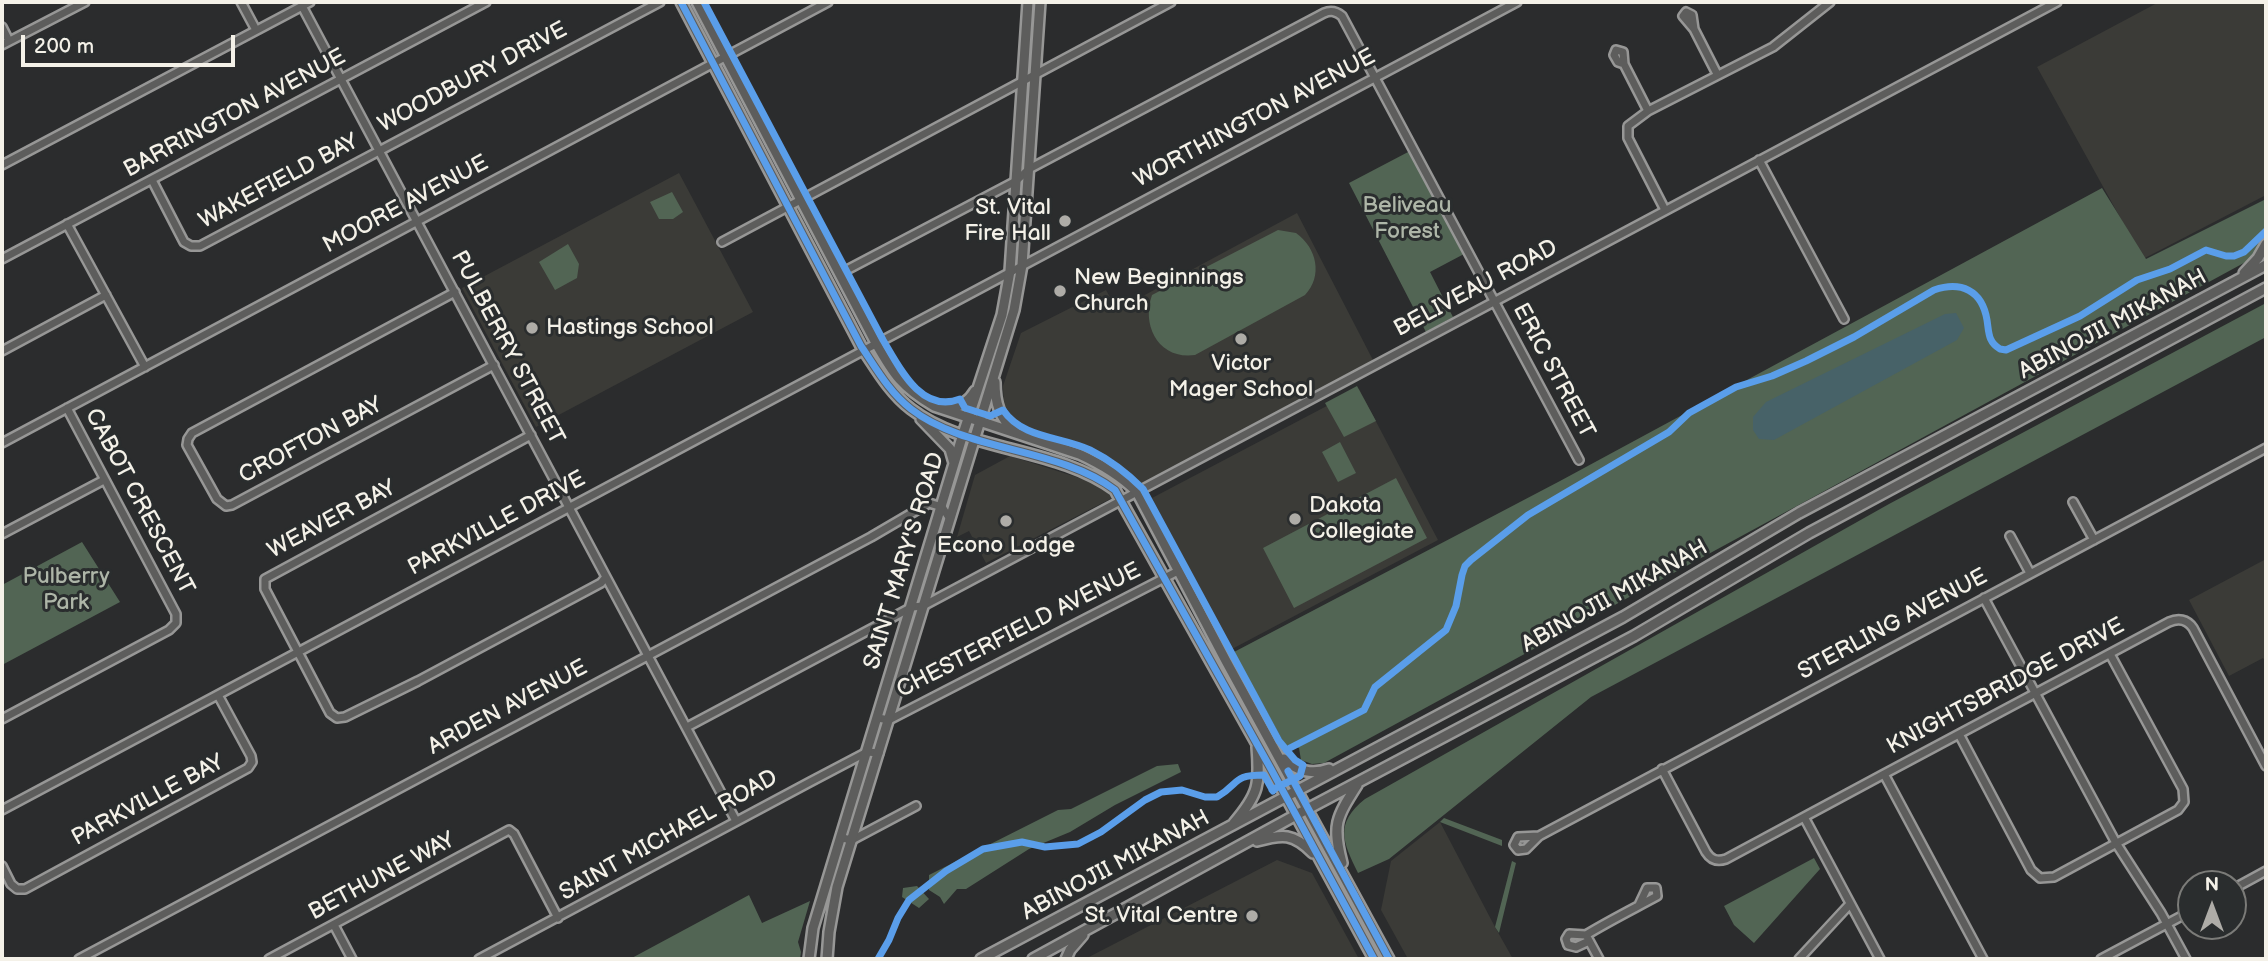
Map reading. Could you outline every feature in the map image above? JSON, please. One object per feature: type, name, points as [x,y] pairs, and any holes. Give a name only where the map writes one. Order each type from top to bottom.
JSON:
[{"type":"main road","points":[[681,2],[864,351],[880,376],[906,405],[916,412],[963,434],[1086,471],[1115,490],[1374,959]]},
{"type":"main road","points":[[696,2],[876,343],[901,382],[934,406],[1097,462],[1137,492],[1389,959]]},
{"type":"main road","name":"SAINT MARY'S ROAD","points":[[809,959],[813,928],[963,434],[1002,315],[1010,271],[1028,2]]},
{"type":"main road","name":"SAINT MARY'S ROAD","points":[[827,959],[829,932],[838,887],[1014,310],[1022,265],[1040,2]]},
{"type":"main road","points":[[1012,239],[1024,240]]},
{"type":"main road","points":[[2237,280],[2258,258],[2266,244]]},
{"type":"main road","name":"ABINOJII MIKANAH","points":[[981,959],[1623,617],[1798,513],[2266,265]]},
{"type":"main road","name":"ABINOJII MIKANAH","points":[[1033,959],[1296,815],[1634,636],[1809,533],[2266,288]]},
{"type":"main road","points":[[995,372],[999,412],[1007,425],[1023,436]]},
{"type":"main road","points":[[934,406],[953,408],[970,399],[984,374]]},
{"type":"main road","points":[[916,412],[950,449],[954,466]]},
{"type":"main road","points":[[1219,676],[1231,670]]},
{"type":"main road","points":[[1229,828],[1255,795],[1259,775],[1257,745]]},
{"type":"main road","points":[[1279,756],[1291,765],[1310,773],[1350,762]]},
{"type":"main road","points":[[1346,878],[1336,841],[1338,816],[1359,783]]},
{"type":"main road","points":[[1241,845],[1286,835],[1303,843],[1321,861]]},
{"type":"main road","points":[[1066,959],[1086,931]]},
{"type":"street","points":[[2,27],[5,43],[85,2]]},
{"type":"street","points":[[241,2],[256,30]]},
{"type":"street","name":"BARRINGTON AVENUE","points":[[2,259],[486,2]]},
{"type":"street","name":"WOODBURY DRIVE","points":[[379,150],[660,2]]},
{"type":"street","name":"MOORE AVENUE","points":[[2,443],[828,2]]},
{"type":"street","points":[[722,242],[1171,2]]},
{"type":"street","name":"WORTHINGTON AVENUE","points":[[1010,271],[1517,2]]},
{"type":"street","points":[[1665,210],[1627,132],[1628,126],[1648,111],[1773,47],[1830,2]]},
{"type":"street","name":"BELIVEAU ROAD","points":[[912,607],[923,606],[2057,2]]},
{"type":"street","points":[[2,165],[306,4]]},
{"type":"street","name":"PULBERRY STREET","points":[[306,4],[379,150],[736,821]]},
{"type":"street","name":"ERIC STREET","points":[[841,273],[1016,181],[1029,169],[1329,11],[1337,12],[1342,16],[1579,460]]},
{"type":"street","points":[[1694,29],[1717,74]]},
{"type":"street","points":[[1624,64],[1648,111]]},
{"type":"street","name":"WAKEFIELD BAY","points":[[152,180],[184,242],[191,246],[200,246],[379,150]]},
{"type":"street","points":[[1759,160],[1844,318]]},
{"type":"street","points":[[67,224],[145,367]]},
{"type":"street","name":"PARKVILLE DRIVE","points":[[2,810],[1010,271]]},
{"type":"street","name":"CROFTON BAY","points":[[455,292],[192,433],[187,445],[216,499],[226,506],[232,505],[494,365]]},
{"type":"street","points":[[2,351],[106,295]]},
{"type":"street","name":"CABOT CRESCENT","points":[[2,719],[169,630],[176,623],[176,614],[67,408]]},
{"type":"street","name":"WEAVER BAY","points":[[531,435],[265,579],[265,589],[330,713],[337,718],[345,717],[430,675],[601,583],[606,577]]},
{"type":"street","name":"STERLING AVENUE","points":[[1539,836],[2266,448]]},
{"type":"street","points":[[2,534],[104,480]]},
{"type":"street","points":[[2073,502],[2094,540]]},
{"type":"street","name":"ARDEN AVENUE","points":[[79,959],[863,541],[929,503],[942,507]]},
{"type":"street","points":[[942,507],[950,519]]},
{"type":"street","points":[[2010,536],[2030,573]]},
{"type":"street","name":"CHESTERFIELD AVENUE","points":[[878,718],[889,720],[1178,571]]},
{"type":"street","points":[[1984,598],[2116,844],[2186,959]]},
{"type":"street","points":[[687,727],[912,607]]},
{"type":"street","name":"KNIGHTSBRIDGE DRIVE","points":[[1983,959],[1884,774],[2169,622],[2178,620],[2186,621],[2193,628],[2266,766]]},
{"type":"street","points":[[1959,734],[2036,876],[2050,878],[2116,844],[2178,810],[2185,798],[2183,789],[2110,654]]},
{"type":"street","name":"PARKVILLE BAY","points":[[2,866],[11,884],[17,889],[25,889],[248,768],[252,762],[251,756],[218,695]]},
{"type":"street","points":[[867,752],[879,753]]},
{"type":"street","name":"SAINT MICHAEL ROAD","points":[[479,959],[867,752]]},
{"type":"street","points":[[1662,769],[1706,852],[1713,859],[1726,859],[1884,774]]},
{"type":"street","points":[[842,838],[852,840],[916,806]]},
{"type":"street","points":[[1804,817],[1880,959]]},
{"type":"street","name":"BETHUNE WAY","points":[[269,959],[509,830],[513,832],[558,918]]},
{"type":"street","points":[[2247,881],[2266,871]]},
{"type":"street","points":[[1798,959],[1850,904]]},
{"type":"street","points":[[1599,959],[1587,938],[1639,905]]},
{"type":"street","points":[[2101,959],[2177,919]]},
{"type":"street","points":[[334,925],[352,959]]},
{"type":"shaded area","points":[[2159,2],[2266,2],[2266,195],[2143,259],[2037,67]]},
{"type":"shaded area","points":[[679,173],[753,312],[536,427],[462,288]]},
{"type":"shaded area","name":"Victor Mager School","points":[[1297,213],[1374,362],[1141,485],[1115,461],[1088,447],[1022,427],[1012,420],[1004,408],[1003,386],[1021,333],[1106,290],[1117,310]]},
{"type":"shaded area","name":"Dakota Collegiate","points":[[1359,389],[1438,540],[1232,649],[1152,498]]},
{"type":"shaded area","points":[[1010,456],[1089,481],[1112,498],[986,563],[969,531],[957,537],[975,475]]},
{"type":"shaded area","points":[[2266,559],[2266,662],[2263,658],[2229,676],[2189,600]]},
{"type":"shaded area","points":[[1440,822],[1513,959],[1408,959],[1381,910],[1391,861]]},
{"type":"shaded area","name":"St. Vital Centre","points":[[1277,860],[1312,873],[1359,959],[1085,959]]},
{"type":"green space","name":"Beliveau Forest","points":[[1410,151],[1464,254],[1430,272],[1453,317],[1426,332],[1349,183]]},
{"type":"green space","points":[[2102,188],[2146,259],[2266,199],[2266,235],[2253,258],[1324,763],[1312,764],[1301,760],[1299,748],[1285,745],[1234,652],[1560,481]]},
{"type":"green space","points":[[672,192],[683,212],[673,219],[659,219],[650,202]]},
{"type":"green space","points":[[1278,230],[1296,233],[1313,254],[1316,271],[1311,287],[1305,295],[1195,355],[1182,355],[1163,346],[1151,329],[1149,307],[1152,295]]},
{"type":"green space","points":[[568,244],[579,264],[577,278],[555,290],[539,262]]},
{"type":"green space","points":[[2266,303],[2266,337],[1591,697],[1389,859],[1358,873],[1348,852],[1344,834],[1349,817],[1365,799],[1889,504]]},
{"type":"green space","points":[[1357,386],[1376,421],[1344,437],[1325,403]]},
{"type":"green space","points":[[1340,442],[1356,473],[1338,482],[1322,452]]},
{"type":"green space","points":[[1396,478],[1427,538],[1294,608],[1263,548]]},
{"type":"green space","name":"Pulberry Park","points":[[82,542],[120,602],[2,665],[2,585]]},
{"type":"green space","points":[[1178,764],[1181,772],[1115,805],[1070,832],[1029,849],[966,889],[957,889],[944,904],[940,897],[929,890],[929,875],[1058,810],[1071,809],[1157,766]]},
{"type":"green space","points":[[1444,818],[1502,840],[1502,846],[1440,822]]},
{"type":"green space","points":[[1814,858],[1820,869],[1754,943],[1734,925],[1724,906]]},
{"type":"green space","points":[[1512,861],[1516,863],[1499,933],[1495,927]]},
{"type":"green space","points":[[917,886],[929,899],[919,908],[902,897],[903,888]]},
{"type":"green space","points":[[749,895],[762,923],[810,901],[798,942],[800,959],[630,959]]},
{"type":"water","points":[[1956,313],[1964,328],[1957,340],[1774,440],[1759,439],[1753,430],[1753,417],[1766,402],[1945,314]]},
{"type":"cycle path","points":[[681,2],[861,346],[896,395],[911,409],[933,423],[958,434],[1067,465],[1115,490],[1374,959]]},
{"type":"cycle path","points":[[704,2],[883,340],[913,385],[934,400],[946,402],[960,399],[965,408],[990,416],[1003,410],[1021,427],[1031,432],[1090,450],[1118,467],[1143,489],[1279,741],[1295,760],[1303,765],[1300,776],[1272,790]]},
{"type":"cycle path","points":[[1286,750],[1364,710],[1375,687],[1446,630],[1456,606],[1465,566],[1471,560],[1528,515],[1669,432],[1689,413],[1736,387],[1772,376],[1806,361],[1944,287],[1969,290],[1975,295],[1984,310],[1991,340],[2000,349],[2006,350],[2080,316],[2137,280],[2170,269],[2206,250],[2226,256],[2244,252],[2266,231]]},
{"type":"cycle path","points":[[1288,771],[1389,959]]},
{"type":"cycle path","points":[[878,959],[909,900],[946,871],[983,849],[1022,842],[1045,847],[1078,844],[1161,792],[1182,790],[1205,797],[1217,797],[1241,778],[1253,775],[1264,775],[1273,791]]},
{"type":"place","name":"St. Vital Fire Hall","points":[[1065,221]]},
{"type":"place","name":"New Beginnings Church","points":[[1060,291]]},
{"type":"place","name":"Hastings School","points":[[532,328]]},
{"type":"place","name":"Victor Mager School","points":[[1241,339]]},
{"type":"place","name":"Dakota Collegiate","points":[[1295,519]]},
{"type":"place","name":"Econo Lodge","points":[[1006,521]]},
{"type":"place","name":"St. Vital Centre","points":[[1252,916]]}]
